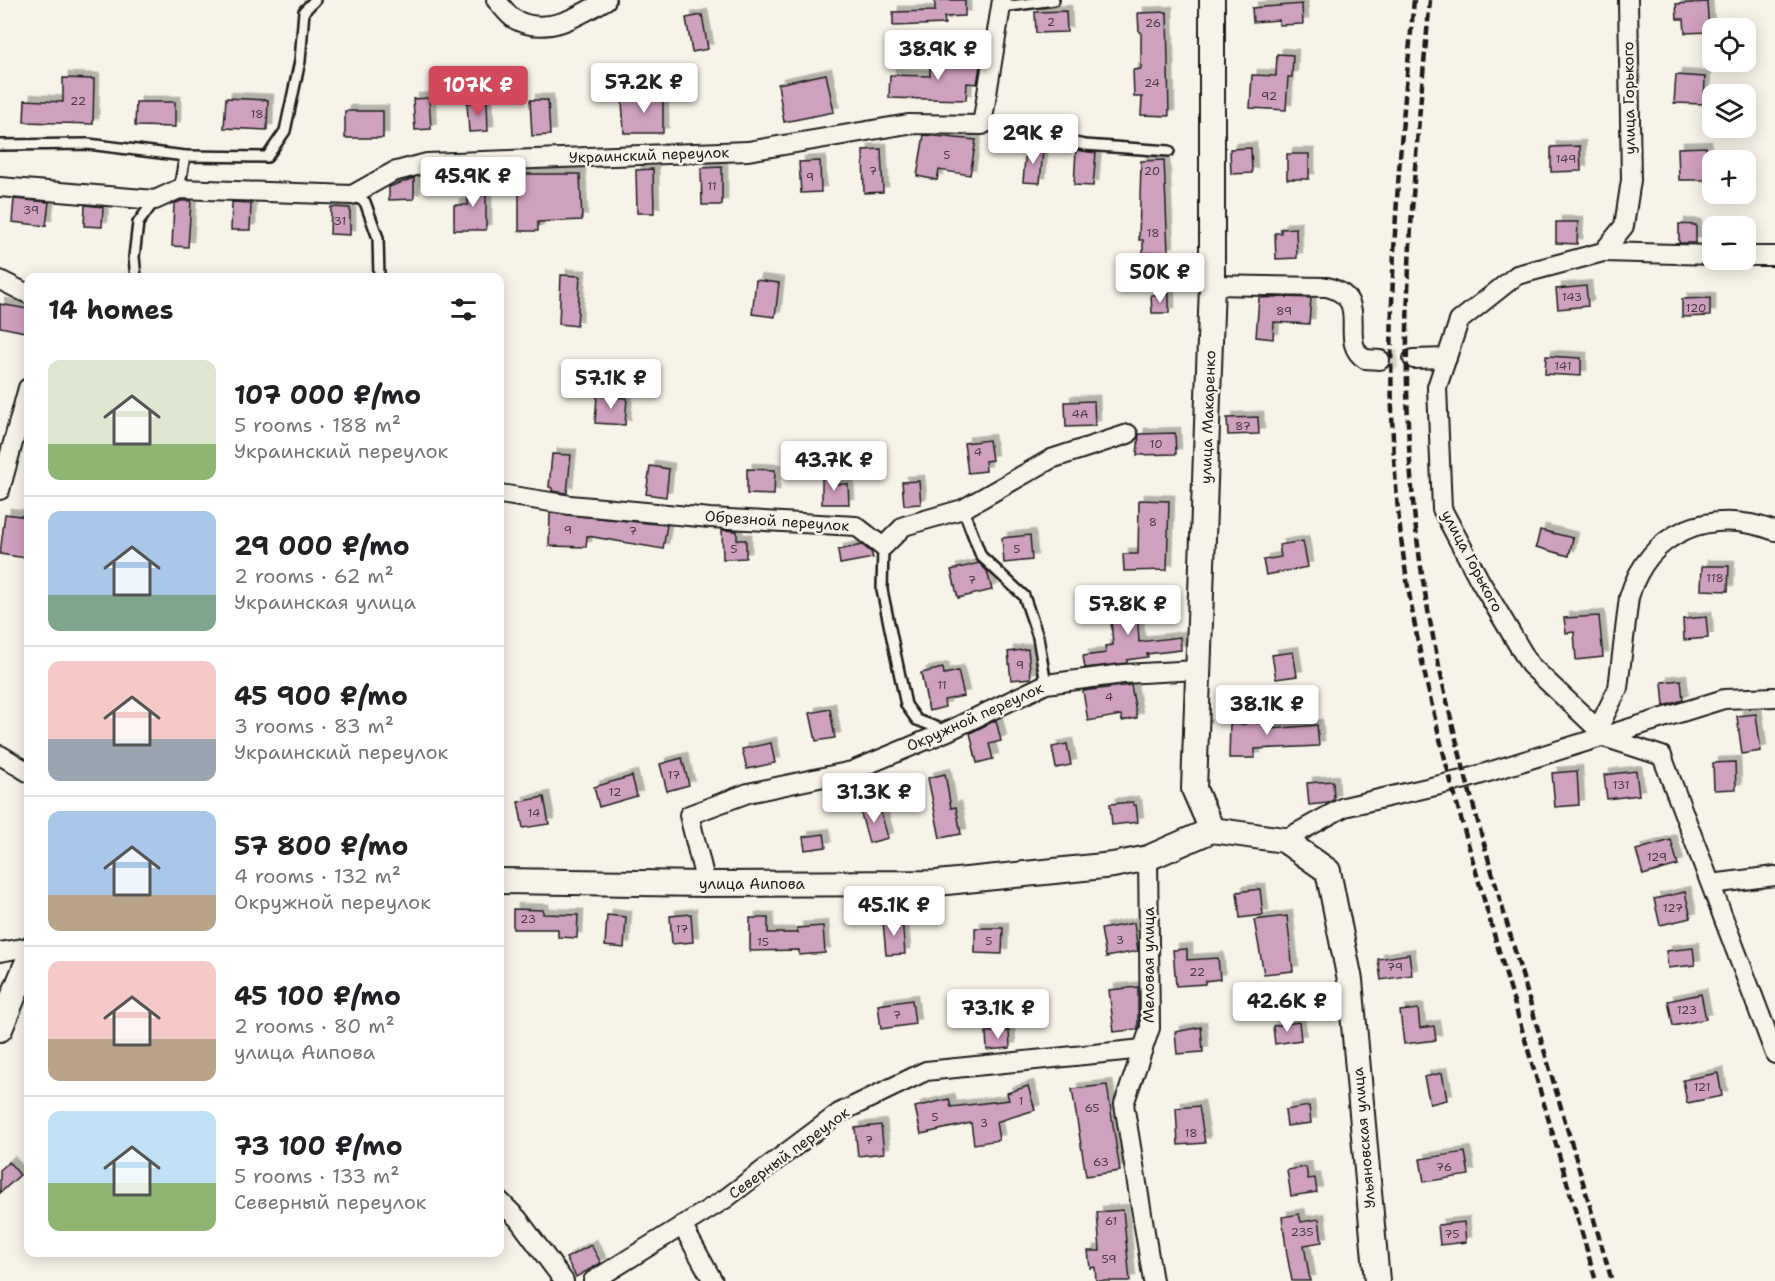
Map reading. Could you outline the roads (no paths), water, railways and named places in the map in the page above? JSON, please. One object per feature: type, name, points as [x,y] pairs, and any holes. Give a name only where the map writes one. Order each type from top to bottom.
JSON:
[{"type":"main road","name":"улица Макаренко","points":[[1212,0],[1212,285],[1194,789],[1212,830]]},
{"type":"main road","name":"Ульяновская улица","points":[[1212,830],[1284,840],[1328,871],[1350,980],[1377,1281]]},
{"type":"main road","name":"улица Аипова","points":[[504,881],[705,884],[937,883],[1045,874],[1148,858],[1212,830]]},
{"type":"main road","points":[[0,1029],[24,970]]},
{"type":"street","points":[[496,0],[515,20],[542,28],[579,16],[606,0]]},
{"type":"street","name":"улица Горького","points":[[1628,0],[1631,180],[1624,226],[1603,252],[1518,275],[1459,321],[1437,387],[1442,509],[1480,581],[1530,665],[1603,733],[1662,756],[1775,1054]]},
{"type":"street","points":[[982,125],[1003,3]]},
{"type":"street","name":"Украинский переулок","points":[[352,195],[393,172],[427,163],[748,151],[908,124],[982,125]]},
{"type":"street","points":[[0,187],[155,200],[179,189],[352,195]]},
{"type":"street","points":[[1603,252],[1702,255]]},
{"type":"street","points":[[1756,256],[1775,256]]},
{"type":"street","points":[[0,280],[24,292]]},
{"type":"street","points":[[1212,285],[1327,287],[1339,290],[1348,297],[1352,305],[1355,350],[1365,359],[1380,360]]},
{"type":"street","points":[[1413,359],[1447,358]]},
{"type":"street","points":[[0,490],[24,403]]},
{"type":"street","points":[[883,547],[904,526],[963,509],[1051,459],[1128,434]]},
{"type":"street","name":"Обрезной переулок","points":[[504,495],[570,505],[710,518],[856,526],[883,547]]},
{"type":"street","points":[[1603,733],[1618,688],[1629,597],[1633,583],[1640,568],[1657,547],[1677,532],[1707,523],[1735,521],[1757,524],[1775,531]]},
{"type":"street","name":"Окружной переулок","points":[[705,884],[688,815],[748,793],[852,771],[948,731],[1046,684],[1124,674],[1198,670]]},
{"type":"street","points":[[1284,840],[1344,807],[1466,779],[1603,733],[1724,699],[1775,697]]},
{"type":"street","points":[[0,755],[24,770]]},
{"type":"street","name":"Меловая улица","points":[[1148,858],[1150,1028],[1124,1104],[1153,1281]]},
{"type":"street","points":[[1711,884],[1775,876]]},
{"type":"street","points":[[0,952],[24,948]]},
{"type":"street","name":"Северный переулок","points":[[593,1281],[725,1199],[839,1113],[926,1071],[1143,1049]]},
{"type":"street","points":[[504,1205],[518,1219],[564,1281]]},
{"type":"street","points":[[682,1225],[713,1281]]},
{"type":"lane","points":[[0,146],[88,144],[185,156],[267,157],[285,131],[300,61],[304,11],[315,0]]},
{"type":"lane","points":[[1003,3],[1054,0]]},
{"type":"lane","points":[[982,125],[1085,145],[1169,151]]},
{"type":"lane","points":[[179,189],[185,156]]},
{"type":"lane","points":[[352,195],[365,202],[378,238],[379,273]]},
{"type":"lane","points":[[136,273],[134,257],[138,223],[155,200]]},
{"type":"lane","points":[[963,509],[981,556],[1024,596],[1038,637],[1046,684]]},
{"type":"lane","points":[[883,547],[882,590],[906,705],[917,720],[948,731]]},
{"type":"tunnel","points":[[1380,360],[1413,359]]},
{"type":"railway","points":[[1414,0],[1397,201],[1391,336],[1395,471],[1408,588],[1428,688],[1452,787],[1596,1281]]},
{"type":"railway","points":[[1430,0],[1413,201],[1407,336],[1407,403],[1411,471],[1424,588],[1444,688],[1468,787],[1612,1281]]}]
